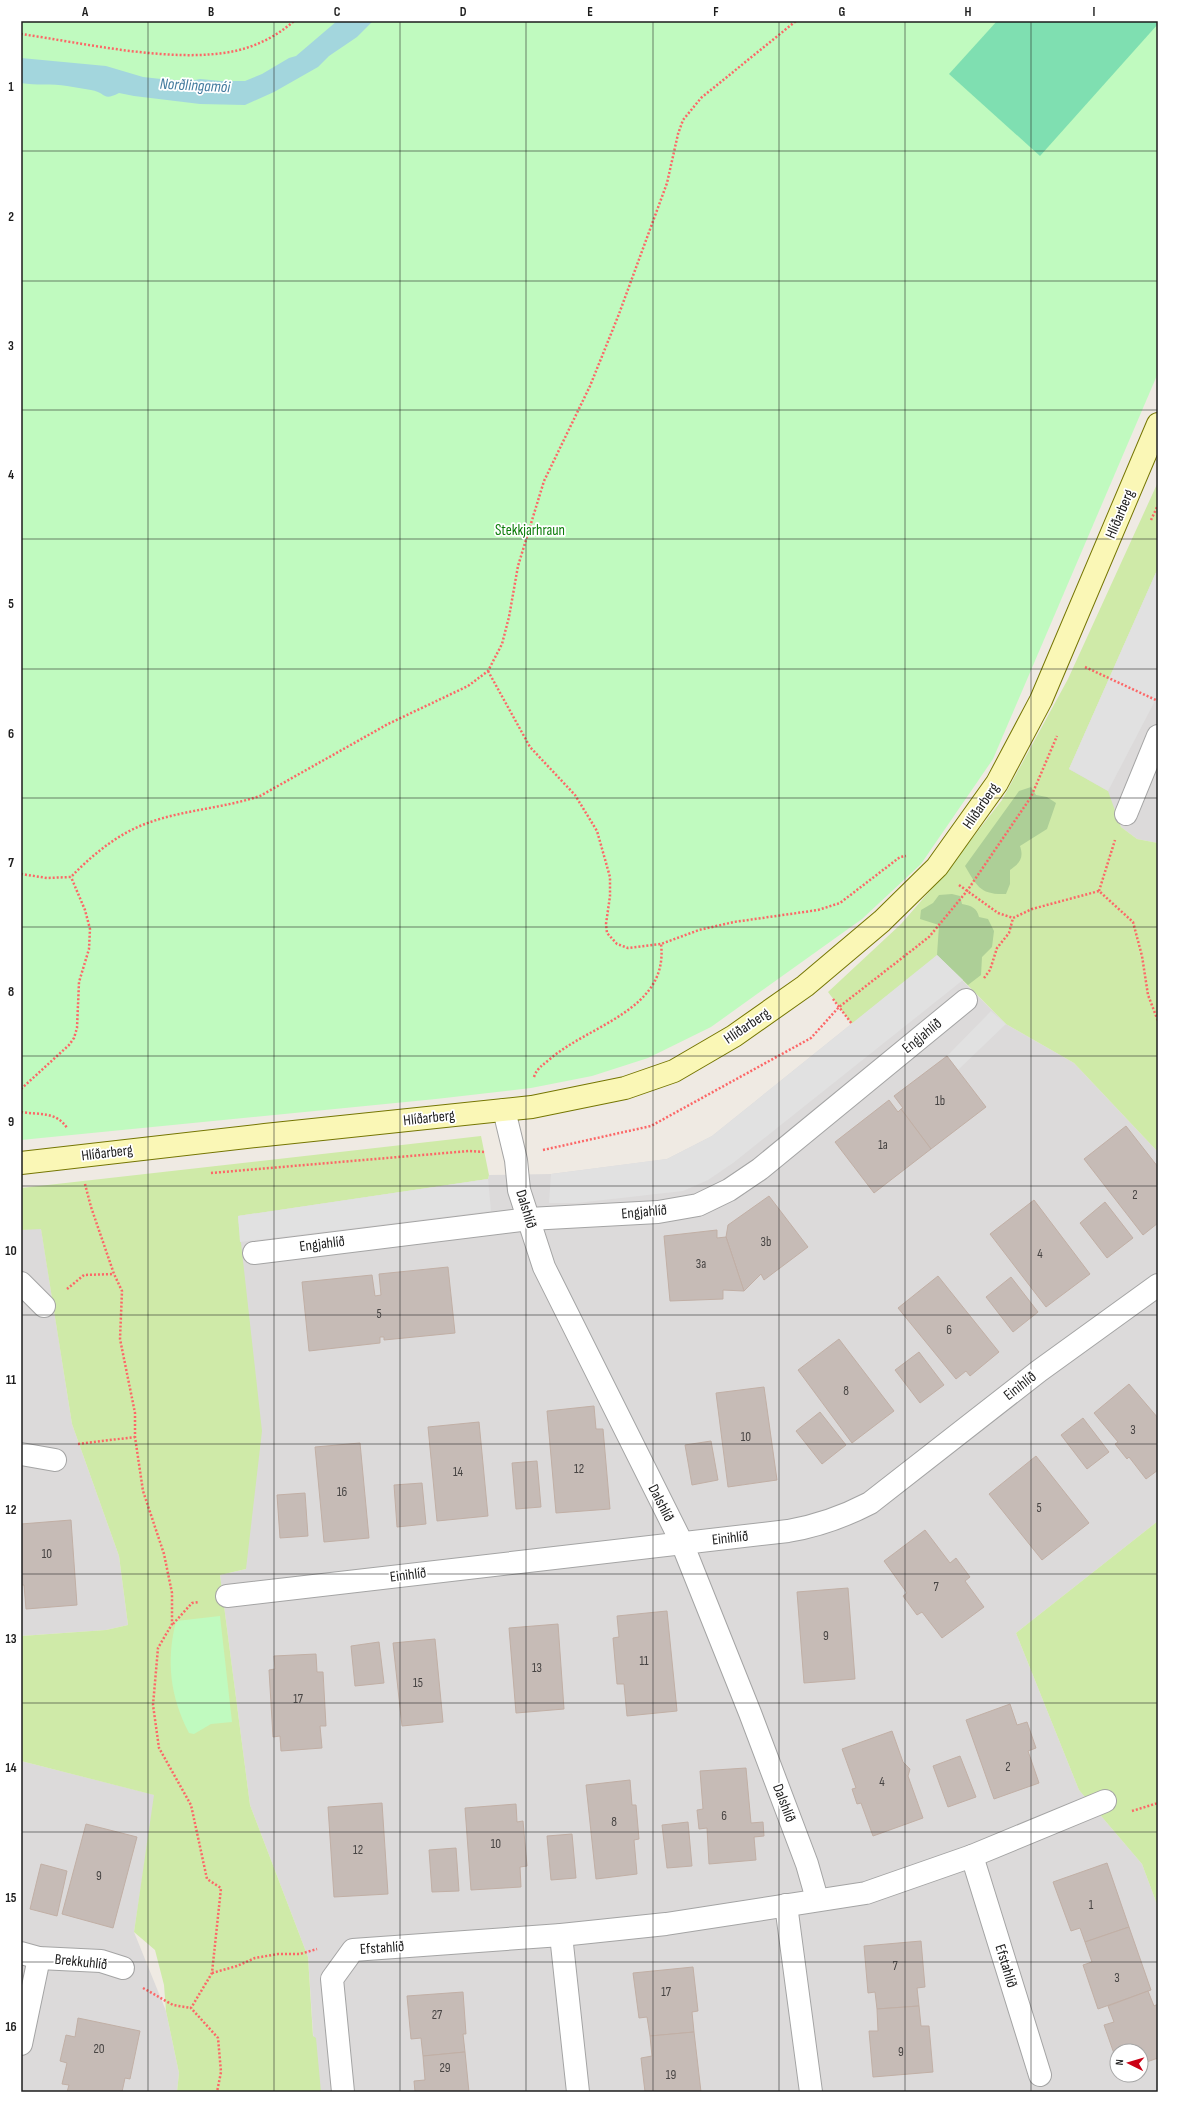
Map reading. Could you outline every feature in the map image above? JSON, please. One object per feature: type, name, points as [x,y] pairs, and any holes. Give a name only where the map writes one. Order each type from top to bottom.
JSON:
[{"type":"street","name":"Hlíðarberg","points":[[21,1163],[532,1107],[625,1088],[674,1071],[734,1036],[805,986],[882,921],[937,867],[997,783],[1025,733],[1060,655],[1158,424]]},
{"type":"street","points":[[1126,814],[1158,736]]},
{"type":"street","name":"Engjahlíð","points":[[254,1253],[529,1218],[658,1212],[698,1205],[729,1190],[760,1169],[966,1000]]},
{"type":"street","name":"Dalshlíð","points":[[504,1110],[514,1154],[519,1190],[544,1267],[682,1543],[808,1864],[817,1899]]},
{"type":"street","points":[[21,1283],[44,1306]]},
{"type":"street","name":"Einihlíð","points":[[227,1596],[812,1527],[841,1518],[870,1503],[1039,1371],[1158,1286]]},
{"type":"street","points":[[21,1454],[55,1460]]},
{"type":"street","name":"Efstahlíð","points":[[343,2092],[332,1979],[353,1950],[561,1935],[666,1924],[817,1899],[866,1893],[972,1856],[1105,1801]]},
{"type":"street","name":"Efstahlíð","points":[[972,1856],[1040,2075]]},
{"type":"street","points":[[786,1905],[811,2092]]},
{"type":"street","points":[[561,1935],[578,2092]]},
{"type":"street","name":"Brekkuhlíð","points":[[21,2044],[30,1956],[101,1961],[123,1968]]},
{"type":"path","points":[[21,34],[146,52],[191,55],[223,53],[256,45],[294,21]]},
{"type":"path","points":[[21,874],[47,878],[71,877],[84,863],[112,842],[140,826],[174,815],[240,802],[260,796],[388,724],[468,686],[488,671],[502,644],[509,617],[518,566],[544,481],[590,386],[619,314],[666,183],[683,120],[701,98],[796,21]]},
{"type":"path","points":[[1149,526],[1158,505]]},
{"type":"path","points":[[1060,655],[1158,701]]},
{"type":"path","points":[[1083,675],[1090,661]]},
{"type":"path","points":[[488,671],[530,748],[575,795],[597,831],[610,877],[610,896],[606,924],[607,932],[611,939],[617,944],[628,948],[661,944],[700,930],[726,924],[830,907],[840,903],[900,857],[920,857],[937,867],[998,913],[1013,918],[1032,909],[1099,891]]},
{"type":"path","points":[[203,1173],[469,1151],[514,1154],[533,1152],[652,1126],[811,1038],[839,1007],[929,937],[968,891],[1031,797],[1059,732]]},
{"type":"path","points":[[1099,891],[1126,814]]},
{"type":"path","points":[[21,1089],[69,1045],[74,1038],[77,1028],[79,982],[88,949],[90,929],[85,910],[71,877]]},
{"type":"path","points":[[1099,891],[1133,922],[1142,956],[1148,995],[1158,1021]]},
{"type":"path","points":[[966,1000],[990,970],[997,948],[1009,933],[1013,918]]},
{"type":"path","points":[[532,1107],[531,1088],[536,1070],[558,1052],[619,1017],[649,990],[656,980],[662,966],[661,944]]},
{"type":"path","points":[[21,1112],[52,1116],[63,1121],[69,1132],[78,1157],[91,1207],[114,1274],[122,1291],[120,1339],[135,1413],[135,1437],[144,1491],[164,1554],[172,1593],[172,1624]]},
{"type":"path","points":[[78,1184],[93,1183]]},
{"type":"path","points":[[44,1306],[84,1276],[114,1274]]},
{"type":"path","points":[[55,1460],[73,1444],[135,1437]]},
{"type":"path","points":[[191,2008],[212,1973],[221,1888],[207,1879],[191,1805],[159,1748],[153,1705],[158,1648],[172,1624],[192,1603],[227,1596]]},
{"type":"path","points":[[212,1973],[237,1966],[255,1958],[278,1954],[300,1954],[330,1947],[353,1950]]},
{"type":"path","points":[[123,1968],[137,1984],[157,1997],[173,2005],[191,2008],[218,2038],[221,2072],[217,2092]]},
{"type":"shaded area","points":[[1158,568],[1158,843],[1137,839],[1121,827],[1116,810],[1069,769]]},
{"type":"shaded area","points":[[1158,568],[1158,695],[1108,791],[1069,769]]},
{"type":"shaded area","points":[[937,955],[1006,1024],[1074,1063],[1158,1152],[1158,1521],[1016,1633],[1079,1790],[1142,1864],[1158,1907],[1158,2092],[317,2092],[308,1957],[250,1805],[220,1575],[246,1569],[240,1242],[238,1216],[488,1179],[489,1175],[551,1174],[667,1159],[712,1136]]},
{"type":"shaded area","points":[[937,955],[963,980],[733,1163],[708,1180],[683,1191],[577,1203],[549,1203],[551,1174],[667,1159],[712,1136]]},
{"type":"shaded area","points":[[991,1011],[1006,1024],[958,1070],[947,1056]]},
{"type":"shaded area","points":[[488,1179],[491,1211],[240,1242],[238,1216]]},
{"type":"shaded area","points":[[41,1228],[72,1424],[119,1556],[128,1625],[106,1630],[21,1636],[21,1230]]},
{"type":"shaded area","points":[[21,1761],[155,1795],[134,1932],[166,2011],[179,2073],[177,2092],[21,2092]]},
{"type":"green space","name":"Stekkjarhraun","points":[[21,21],[1158,21],[1158,373],[993,759],[921,864],[862,919],[711,1027],[648,1058],[592,1076],[531,1088],[436,1099],[21,1140]]},
{"type":"green space","points":[[997,21],[1158,21],[1158,24],[1040,156],[949,74]]},
{"type":"green space","points":[[1158,482],[1158,568],[1069,769],[1108,791],[1121,827],[1137,839],[1158,843],[1158,1152],[1074,1063],[1006,1024],[938,955],[852,1024],[828,992],[901,924],[942,877],[1002,800],[1068,679]]},
{"type":"green space","points":[[1031,787],[1036,795],[1047,797],[1056,803],[1047,829],[1020,846],[1022,854],[1019,862],[1010,870],[1010,884],[1006,894],[990,893],[985,891],[976,884],[965,866],[1019,791]]},
{"type":"green space","points":[[952,894],[960,896],[962,904],[974,908],[979,917],[988,919],[994,931],[992,947],[982,957],[981,975],[968,985],[937,955],[939,925],[920,919],[921,910],[933,903],[939,895]]},
{"type":"green space","points":[[481,1136],[489,1175],[488,1179],[238,1216],[262,1431],[246,1569],[220,1575],[250,1805],[308,1957],[313,2036],[316,2038],[321,2092],[177,2092],[179,2073],[166,2011],[164,1985],[155,1950],[134,1932],[154,1795],[21,1761],[21,1636],[106,1630],[128,1625],[119,1556],[72,1424],[41,1229],[21,1230],[21,1188]]},
{"type":"green space","points":[[1158,1521],[1158,1907],[1142,1864],[1079,1790],[1016,1633]]},
{"type":"green space","points":[[220,1616],[232,1722],[211,1724],[194,1734],[189,1733],[178,1706],[172,1678],[171,1650],[176,1621]]},
{"type":"water","name":"Norðlingamói","points":[[337,21],[373,21],[357,37],[329,56],[318,67],[274,92],[245,105],[200,104],[119,93],[114,96],[107,97],[96,91],[70,86],[21,83],[21,58],[106,66],[143,77],[161,79],[190,81],[200,79],[245,81],[262,74],[289,58],[296,56]]},
{"type":"building","points":[[947,1056],[986,1107],[931,1149],[901,1109],[903,1108],[894,1096]]},
{"type":"building","points":[[889,1100],[898,1112],[901,1109],[931,1149],[874,1193],[835,1142]]},
{"type":"building","points":[[1126,1126],[1158,1167],[1158,1223],[1143,1235],[1084,1159]]},
{"type":"building","points":[[769,1196],[808,1247],[764,1280],[761,1274],[744,1291],[726,1237],[728,1225]]},
{"type":"building","points":[[1034,1200],[1090,1274],[1046,1307],[990,1234]]},
{"type":"building","points":[[1105,1202],[1133,1238],[1107,1258],[1080,1223]]},
{"type":"building","points":[[717,1230],[717,1238],[726,1237],[744,1291],[723,1290],[723,1299],[670,1301],[664,1236]]},
{"type":"building","points":[[448,1267],[455,1333],[384,1340],[384,1337],[380,1337],[380,1343],[309,1351],[302,1282],[372,1275],[375,1296],[381,1295],[379,1274]]},
{"type":"building","points":[[938,1276],[999,1352],[970,1376],[966,1371],[956,1379],[898,1308]]},
{"type":"building","points":[[1011,1277],[1038,1312],[1013,1332],[986,1297]]},
{"type":"building","points":[[839,1339],[894,1411],[852,1443],[798,1370]]},
{"type":"building","points":[[919,1352],[944,1385],[920,1403],[895,1370]]},
{"type":"building","points":[[1129,1384],[1158,1418],[1158,1470],[1146,1479],[1129,1457],[1127,1459],[1115,1444],[1118,1442],[1094,1413]]},
{"type":"building","points":[[764,1387],[777,1480],[728,1487],[716,1393]]},
{"type":"building","points":[[594,1406],[596,1429],[603,1429],[610,1509],[556,1513],[547,1411]]},
{"type":"building","points":[[820,1412],[846,1445],[822,1464],[796,1431]]},
{"type":"building","points":[[1083,1418],[1109,1452],[1087,1469],[1061,1435]]},
{"type":"building","points":[[479,1422],[488,1516],[437,1521],[428,1427]]},
{"type":"building","points":[[711,1441],[718,1480],[692,1485],[685,1445]]},
{"type":"building","points":[[360,1443],[369,1538],[324,1542],[315,1447]]},
{"type":"building","points":[[1036,1456],[1089,1523],[1042,1560],[989,1494]]},
{"type":"building","points":[[537,1461],[541,1507],[516,1509],[512,1463]]},
{"type":"building","points":[[422,1483],[426,1524],[397,1527],[394,1485]]},
{"type":"building","points":[[305,1493],[308,1536],[280,1538],[277,1495]]},
{"type":"building","points":[[71,1520],[77,1605],[26,1609],[24,1585],[21,1585],[21,1524]]},
{"type":"building","points":[[925,1530],[950,1563],[956,1558],[970,1577],[965,1581],[984,1607],[942,1638],[922,1612],[917,1615],[903,1596],[907,1593],[884,1561]]},
{"type":"building","points":[[848,1588],[855,1679],[804,1683],[797,1592]]},
{"type":"building","points":[[667,1611],[677,1711],[627,1716],[624,1684],[617,1684],[613,1638],[619,1637],[617,1616]]},
{"type":"building","points":[[558,1624],[564,1709],[516,1713],[509,1628]]},
{"type":"building","points":[[435,1639],[443,1722],[402,1726],[393,1643]]},
{"type":"building","points":[[379,1642],[384,1683],[355,1686],[351,1646]]},
{"type":"building","points":[[316,1654],[317,1672],[323,1672],[326,1726],[320,1726],[322,1748],[281,1751],[280,1736],[273,1737],[269,1670],[275,1669],[274,1656]]},
{"type":"building","points":[[1010,1704],[1017,1725],[1027,1722],[1036,1748],[1028,1751],[1039,1783],[994,1799],[966,1720]]},
{"type":"building","points":[[892,1731],[903,1762],[910,1769],[908,1776],[923,1818],[873,1836],[861,1803],[857,1804],[852,1789],[856,1788],[842,1749]]},
{"type":"building","points":[[960,1756],[976,1797],[948,1807],[933,1766]]},
{"type":"building","points":[[746,1768],[751,1823],[763,1822],[764,1836],[754,1837],[756,1860],[709,1864],[707,1828],[699,1829],[697,1810],[703,1809],[700,1771]]},
{"type":"building","points":[[630,1780],[632,1805],[636,1805],[639,1839],[634,1840],[637,1874],[596,1879],[586,1785]]},
{"type":"building","points":[[382,1803],[388,1894],[334,1897],[328,1807]]},
{"type":"building","points":[[516,1804],[517,1822],[523,1821],[527,1866],[520,1867],[521,1887],[471,1890],[465,1808]]},
{"type":"building","points":[[688,1822],[692,1866],[667,1868],[662,1825]]},
{"type":"building","points":[[86,1824],[137,1837],[113,1928],[62,1914]]},
{"type":"building","points":[[572,1834],[576,1878],[551,1880],[547,1836]]},
{"type":"building","points":[[456,1848],[459,1891],[432,1892],[429,1850]]},
{"type":"building","points":[[1107,1863],[1129,1927],[1085,1942],[1080,1928],[1071,1931],[1053,1882]]},
{"type":"building","points":[[41,1864],[67,1871],[57,1916],[30,1909]]},
{"type":"building","points":[[1129,1927],[1151,1990],[1098,2009],[1083,1965],[1092,1962],[1085,1942]]},
{"type":"building","points":[[921,1941],[925,1987],[917,1988],[919,2006],[877,2009],[875,1992],[868,1993],[864,1946]]},
{"type":"building","points":[[693,1967],[698,2011],[692,2012],[694,2032],[650,2036],[647,2017],[639,2018],[633,1973]]},
{"type":"building","points":[[1148,1991],[1154,2006],[1158,2004],[1158,2058],[1149,2061],[1149,2043],[1110,2043],[1104,2025],[1114,2022],[1108,2006]]},
{"type":"building","points":[[463,1992],[466,2034],[463,2034],[465,2052],[423,2056],[421,2038],[411,2039],[407,1996]]},
{"type":"building","points":[[919,2006],[921,2026],[929,2026],[933,2072],[873,2077],[869,2031],[878,2031],[877,2009]]},
{"type":"building","points":[[78,2018],[140,2031],[130,2079],[125,2078],[122,2092],[67,2092],[69,2085],[62,2084],[67,2063],[60,2061],[66,2035],[75,2037]]},
{"type":"building","points":[[694,2032],[701,2092],[645,2092],[641,2058],[652,2056],[650,2036]]},
{"type":"building","points":[[465,2052],[469,2092],[415,2092],[414,2081],[425,2080],[423,2056]]}]
